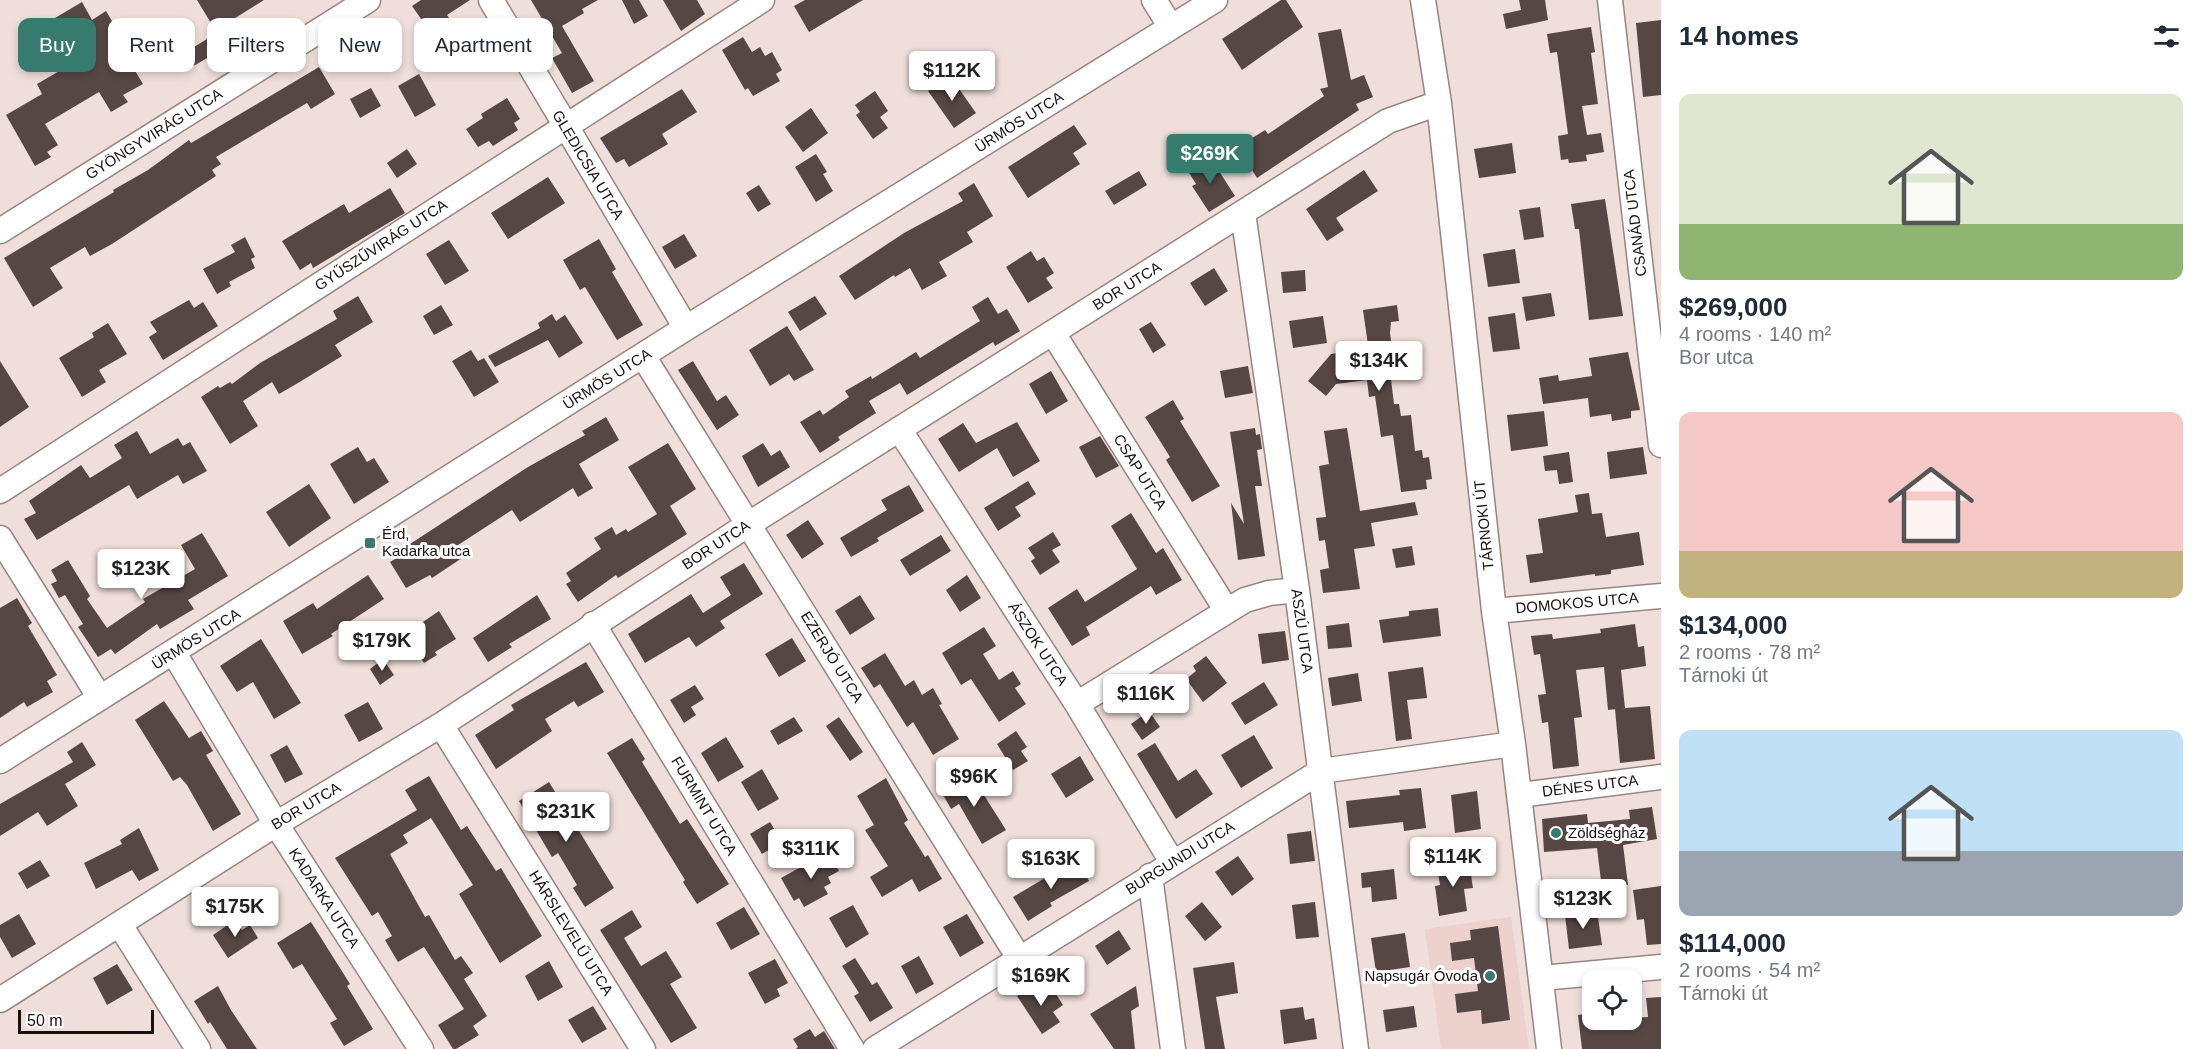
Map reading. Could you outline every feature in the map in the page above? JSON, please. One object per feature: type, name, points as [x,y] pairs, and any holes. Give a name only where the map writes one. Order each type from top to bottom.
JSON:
[{"type":"street","name":"GYÖNGYVIRÁG UTCA","points":[[0,231],[368,0]]},
{"type":"street","name":"GLEDICSIA UTCA","points":[[491,0],[686,328]]},
{"type":"street","name":"GYŰSZŰVIRÁG UTCA","points":[[0,491],[762,0]]},
{"type":"street","points":[[1154,0],[1171,27]]},
{"type":"street","name":"ÜRMÖS UTCA","points":[[0,761],[686,328],[1215,0]]},
{"type":"street","name":"TÁRNOKI ÚT","points":[[1423,0],[1439,103],[1494,611],[1520,795],[1550,1049]]},
{"type":"street","name":"CSANÁD UTCA","points":[[1610,0],[1661,446]]},
{"type":"street","name":"BOR UTCA","points":[[0,1000],[120,926],[276,824],[441,725],[749,524],[1388,121],[1439,103]]},
{"type":"street","name":"ASZÚ UTCA","points":[[1243,213],[1297,590],[1356,1049]]},
{"type":"street","name":"CSAP UTCA","points":[[1053,333],[1227,611]]},
{"type":"street","name":"EZERJÓ UTCA","points":[[643,356],[1019,958]]},
{"type":"street","name":"ÁSZOK UTCA","points":[[899,429],[1077,704],[1173,862]]},
{"type":"street","points":[[0,538],[100,698]]},
{"type":"street","points":[[1077,704],[1245,600],[1269,593],[1297,590]]},
{"type":"street","name":"DOMOKOS UTCA","points":[[1494,611],[1661,596]]},
{"type":"street","name":"FURMINT UTCA","points":[[593,624],[852,1049]]},
{"type":"street","name":"KADARKA UTCA","points":[[174,653],[276,824],[421,1049]]},
{"type":"street","name":"HÁRSLEVELŰ UTCA","points":[[441,725],[643,1049]]},
{"type":"street","name":"BURGUNDI UTCA","points":[[875,1049],[1321,771],[1513,744]]},
{"type":"street","name":"DÉNES UTCA","points":[[1520,795],[1661,777]]},
{"type":"street","points":[[1150,876],[1173,1049]]},
{"type":"street","points":[[120,926],[198,1049]]},
{"type":"street","points":[[1542,978],[1661,967]]},
{"type":"shaded area","points":[[1511,917],[1529,1049],[1441,1049],[1425,929]]},
{"type":"building","points":[[197,0],[264,0],[235,18],[208,18]]},
{"type":"building","points":[[421,0],[470,0],[447,15],[449,18],[420,18],[412,6]]},
{"type":"building","points":[[531,0],[598,0],[582,9],[584,13],[562,26],[594,81],[572,93],[553,60],[553,58],[562,53],[553,38],[553,18],[542,18]]},
{"type":"building","points":[[622,0],[639,0],[648,16],[634,24]]},
{"type":"building","points":[[663,0],[697,0],[705,14],[681,31]]},
{"type":"building","points":[[805,0],[863,0],[809,32],[794,6]]},
{"type":"building","points":[[1281,0],[1286,0],[1303,27],[1242,70],[1222,39]]},
{"type":"building","points":[[1519,0],[1545,0],[1548,20],[1506,29],[1503,14],[1521,10]]},
{"type":"building","points":[[82,2],[91,18],[55,18]]},
{"type":"building","points":[[106,11],[110,18],[108,18],[108,72],[136,72],[143,84],[123,95],[128,102],[111,112],[99,92],[45,124],[58,145],[47,152],[51,157],[35,166],[6,115],[42,94],[37,84],[58,72],[96,72],[95,18]]},
{"type":"building","points":[[1661,20],[1661,95],[1643,97],[1636,23]]},
{"type":"building","points":[[1591,27],[1595,52],[1591,53],[1598,104],[1582,106],[1587,135],[1601,133],[1604,152],[1586,155],[1587,161],[1569,163],[1568,159],[1561,160],[1558,136],[1568,134],[1557,52],[1550,53],[1547,34]]},
{"type":"building","points":[[1341,29],[1351,80],[1364,75],[1373,97],[1356,104],[1359,110],[1257,178],[1238,147],[1265,130],[1268,134],[1324,96],[1320,89],[1328,87],[1318,33]]},
{"type":"building","points":[[743,37],[752,52],[760,47],[765,56],[772,52],[782,70],[776,74],[780,81],[753,96],[748,88],[745,90],[722,50]]},
{"type":"building","points":[[207,39],[207,58],[195,65],[195,46]]},
{"type":"building","points":[[318,68],[318,72],[322,72],[335,94],[311,109],[307,103],[216,157],[221,164],[212,170],[216,176],[112,244],[90,256],[85,247],[50,268],[63,288],[33,307],[4,258],[114,192],[113,190],[148,170],[189,140],[191,143]]},
{"type":"building","points":[[419,74],[436,105],[415,117],[398,86]]},
{"type":"building","points":[[950,76],[976,113],[954,128],[928,91]]},
{"type":"building","points":[[371,88],[381,106],[360,118],[350,99]]},
{"type":"building","points":[[682,89],[697,112],[662,134],[668,144],[629,167],[624,159],[616,163],[600,138]]},
{"type":"building","points":[[875,91],[888,111],[880,117],[888,128],[873,139],[856,115],[860,112],[855,105]]},
{"type":"building","points":[[507,98],[520,119],[514,123],[518,130],[493,146],[489,141],[478,147],[466,129],[483,118],[481,114]]},
{"type":"building","points":[[811,108],[828,133],[803,152],[785,127]]},
{"type":"building","points":[[1074,125],[1087,144],[1073,153],[1080,164],[1028,198],[1008,167]]},
{"type":"building","points":[[1512,143],[1516,173],[1479,178],[1474,149]]},
{"type":"building","points":[[407,149],[417,164],[397,178],[387,163]]},
{"type":"building","points":[[816,154],[827,172],[823,174],[833,191],[816,202],[795,167]]},
{"type":"building","points":[[1210,157],[1235,196],[1209,212],[1192,186],[1196,184],[1188,171]]},
{"type":"building","points":[[1364,170],[1378,191],[1336,218],[1344,230],[1327,241],[1306,209]]},
{"type":"building","points":[[1139,171],[1147,185],[1114,205],[1105,191]]},
{"type":"building","points":[[548,177],[565,203],[508,239],[491,213]]},
{"type":"building","points":[[974,183],[993,216],[967,232],[973,242],[939,262],[947,276],[922,290],[910,268],[895,277],[894,275],[855,300],[839,276],[904,233],[963,201],[958,193]]},
{"type":"building","points":[[759,185],[771,204],[758,212],[746,193]]},
{"type":"building","points":[[390,188],[405,213],[313,268],[311,263],[300,270],[282,241],[344,204],[349,213]]},
{"type":"building","points":[[1605,199],[1623,316],[1589,320],[1579,229],[1575,229],[1571,204]]},
{"type":"building","points":[[1540,207],[1544,237],[1524,240],[1519,210]]},
{"type":"building","points":[[684,234],[697,256],[675,269],[662,247]]},
{"type":"building","points":[[245,237],[255,257],[251,259],[255,268],[229,282],[231,286],[217,294],[203,269],[235,252],[231,245]]},
{"type":"building","points":[[599,239],[616,269],[612,272],[643,325],[617,340],[585,287],[580,290],[563,260]]},
{"type":"building","points":[[449,240],[469,271],[445,285],[426,254]]},
{"type":"building","points":[[1515,249],[1520,283],[1488,287],[1483,254]]},
{"type":"building","points":[[1031,251],[1037,261],[1044,257],[1054,273],[1046,278],[1053,288],[1028,303],[1006,267]]},
{"type":"building","points":[[1214,268],[1228,291],[1205,306],[1190,283]]},
{"type":"building","points":[[1305,270],[1306,291],[1283,293],[1281,272]]},
{"type":"building","points":[[1551,293],[1555,316],[1526,321],[1522,297]]},
{"type":"building","points":[[358,296],[373,322],[335,345],[342,356],[298,383],[279,394],[272,382],[243,401],[258,426],[230,444],[201,397],[218,386],[220,388],[230,382],[232,384],[260,363],[337,319],[333,311]]},
{"type":"building","points":[[815,296],[827,314],[800,331],[788,312]]},
{"type":"building","points":[[988,297],[998,314],[1007,309],[1020,331],[995,346],[993,342],[907,395],[900,383],[869,401],[876,413],[838,437],[840,440],[820,453],[800,422],[820,410],[823,415],[849,397],[845,391],[871,376],[872,379],[916,352],[920,358],[980,321],[972,307]]},
{"type":"building","points":[[189,300],[194,308],[203,302],[218,326],[163,360],[149,337],[157,332],[150,322]]},
{"type":"building","points":[[441,305],[453,325],[434,335],[423,316]]},
{"type":"building","points":[[1397,305],[1399,321],[1391,322],[1390,333],[1395,370],[1390,371],[1394,404],[1399,404],[1401,416],[1411,415],[1415,451],[1422,450],[1423,458],[1429,457],[1432,479],[1426,480],[1427,489],[1401,492],[1393,435],[1381,437],[1375,396],[1369,397],[1367,380],[1336,384],[1326,396],[1308,381],[1331,354],[1363,349],[1362,346],[1368,345],[1363,310]]},
{"type":"building","points":[[1515,313],[1520,349],[1493,352],[1488,317]]},
{"type":"building","points":[[552,314],[556,321],[565,315],[583,343],[559,358],[548,340],[495,367],[488,356],[540,328],[538,323]]},
{"type":"building","points":[[1323,316],[1327,343],[1293,348],[1289,321]]},
{"type":"building","points":[[1151,322],[1166,345],[1153,353],[1139,329]]},
{"type":"building","points":[[108,323],[127,354],[99,370],[106,382],[82,397],[59,358],[94,337],[92,333]]},
{"type":"building","points":[[787,326],[814,370],[794,381],[789,374],[770,386],[749,350]]},
{"type":"building","points":[[471,350],[478,361],[484,358],[499,382],[474,397],[452,361]]},
{"type":"building","points":[[1628,352],[1640,410],[1631,411],[1631,418],[1612,421],[1611,414],[1590,417],[1588,398],[1543,404],[1539,378],[1558,375],[1559,381],[1592,376],[1589,358]]},
{"type":"building","points":[[0,361],[29,407],[0,427]]},
{"type":"building","points":[[693,361],[717,401],[726,395],[739,415],[717,430],[678,370]]},
{"type":"building","points":[[1248,366],[1253,393],[1225,398],[1220,371]]},
{"type":"building","points":[[1051,371],[1068,401],[1046,414],[1029,384]]},
{"type":"building","points":[[1173,400],[1184,419],[1180,421],[1220,486],[1192,502],[1166,460],[1170,457],[1145,417]]},
{"type":"building","points":[[1544,411],[1548,446],[1511,451],[1507,415]]},
{"type":"building","points":[[606,417],[619,440],[579,464],[593,488],[578,497],[573,488],[520,522],[512,510],[455,547],[462,558],[432,578],[430,575],[406,588],[390,562],[413,548],[410,544],[528,467],[585,435],[582,431]]},
{"type":"building","points":[[1017,422],[1040,461],[1013,477],[997,448],[959,472],[938,439],[963,423],[976,443]]},
{"type":"building","points":[[1255,428],[1256,435],[1260,434],[1262,449],[1257,450],[1262,486],[1255,486],[1265,556],[1238,560],[1231,503],[1244,524],[1230,432]]},
{"type":"building","points":[[1347,428],[1360,511],[1415,502],[1418,515],[1371,523],[1375,546],[1354,549],[1360,589],[1323,593],[1320,570],[1329,568],[1325,540],[1319,541],[1316,518],[1326,517],[1319,466],[1329,464],[1324,431]]},
{"type":"building","points":[[137,431],[150,454],[178,438],[183,446],[190,442],[207,471],[183,484],[178,475],[137,499],[129,485],[37,540],[24,519],[36,513],[29,501],[81,465],[90,478],[122,458],[114,445]]},
{"type":"building","points":[[1100,436],[1119,466],[1096,478],[1079,447]]},
{"type":"building","points":[[668,443],[696,489],[670,506],[687,534],[618,578],[616,575],[578,602],[566,584],[571,581],[566,573],[601,549],[594,538],[612,527],[616,535],[626,529],[628,532],[657,514],[628,467]]},
{"type":"building","points":[[763,443],[771,456],[780,450],[790,467],[758,487],[742,456]]},
{"type":"building","points":[[358,447],[367,462],[374,458],[389,482],[354,504],[330,464]]},
{"type":"building","points":[[1643,447],[1647,474],[1610,479],[1607,452]]},
{"type":"building","points":[[1569,452],[1573,482],[1559,484],[1557,470],[1545,471],[1543,456]]},
{"type":"building","points":[[1028,481],[1036,494],[1015,507],[1021,516],[998,531],[984,508]]},
{"type":"building","points":[[309,484],[331,518],[289,547],[266,512]]},
{"type":"building","points":[[909,485],[924,511],[877,538],[879,541],[851,557],[840,538],[887,510],[881,500]]},
{"type":"building","points":[[1589,493],[1592,514],[1602,513],[1606,537],[1639,532],[1644,565],[1611,570],[1611,574],[1530,583],[1526,555],[1543,553],[1538,519],[1578,512],[1575,495]]},
{"type":"building","points":[[1131,513],[1156,553],[1163,548],[1182,580],[1156,595],[1151,586],[1086,627],[1090,635],[1072,646],[1048,608],[1077,589],[1085,602],[1137,569],[1111,526]]},
{"type":"building","points":[[808,520],[824,544],[802,559],[786,535]]},
{"type":"building","points":[[1053,532],[1061,545],[1052,550],[1060,562],[1040,575],[1031,561],[1035,558],[1028,548]]},
{"type":"building","points":[[202,533],[228,576],[188,600],[194,609],[160,629],[157,624],[115,654],[111,649],[98,657],[78,627],[83,624],[65,595],[59,598],[51,584],[57,581],[51,570],[68,560],[90,596],[87,599],[107,628],[145,602],[143,599],[195,569],[181,545]]},
{"type":"building","points":[[941,535],[951,551],[910,576],[900,560]]},
{"type":"building","points":[[1412,546],[1415,565],[1396,568],[1392,549]]},
{"type":"building","points":[[744,563],[763,594],[720,621],[725,628],[696,647],[689,637],[645,663],[628,634],[691,594],[703,613],[731,595],[720,577]]},
{"type":"building","points":[[368,575],[384,599],[331,634],[333,636],[302,654],[283,621],[313,603],[317,609]]},
{"type":"building","points":[[967,575],[981,598],[960,612],[946,590]]},
{"type":"building","points":[[537,595],[551,619],[509,644],[512,647],[488,662],[473,638]]},
{"type":"building","points":[[860,595],[875,619],[850,635],[835,611]]},
{"type":"building","points":[[17,598],[32,623],[28,626],[57,675],[47,681],[53,692],[27,707],[24,702],[0,718],[0,608]]},
{"type":"building","points":[[1438,608],[1441,636],[1383,643],[1379,620],[1409,616],[1409,611]]},
{"type":"building","points":[[439,611],[456,639],[435,652],[437,655],[424,663],[412,644],[421,639],[414,628]]},
{"type":"building","points":[[1349,623],[1352,647],[1328,649],[1326,626]]},
{"type":"building","points":[[1635,624],[1638,647],[1644,646],[1646,666],[1621,670],[1625,708],[1608,710],[1604,667],[1576,670],[1582,717],[1574,718],[1579,766],[1553,769],[1548,722],[1542,723],[1538,695],[1546,694],[1540,654],[1534,655],[1531,636],[1552,634],[1553,639],[1601,633],[1600,629]]},
{"type":"building","points":[[984,627],[996,646],[983,654],[999,680],[1013,671],[1021,684],[1015,688],[1026,704],[999,722],[971,679],[961,685],[942,653]]},
{"type":"building","points":[[1285,631],[1289,660],[1262,664],[1258,634]]},
{"type":"building","points":[[792,638],[806,661],[779,677],[765,654]]},
{"type":"building","points":[[261,639],[301,703],[274,719],[253,682],[237,692],[220,666]]},
{"type":"building","points":[[885,653],[905,686],[914,680],[922,695],[933,688],[942,704],[939,705],[959,739],[933,755],[913,722],[907,727],[880,684],[874,688],[861,668]]},
{"type":"building","points":[[1206,656],[1227,683],[1203,702],[1186,679],[1196,671],[1193,666]]},
{"type":"building","points":[[383,659],[394,675],[380,685],[370,669]]},
{"type":"building","points":[[586,662],[604,692],[578,707],[574,701],[545,719],[552,731],[496,769],[475,735],[514,710],[511,705]]},
{"type":"building","points":[[1423,667],[1427,698],[1407,700],[1412,739],[1396,741],[1388,672]]},
{"type":"building","points":[[1358,673],[1362,701],[1332,706],[1328,678]]},
{"type":"building","points":[[1264,682],[1278,705],[1245,725],[1231,703]]},
{"type":"building","points":[[695,685],[704,699],[691,707],[696,715],[684,723],[670,700]]},
{"type":"building","points":[[164,701],[189,738],[201,731],[213,751],[206,755],[241,814],[213,831],[187,785],[180,777],[173,781],[135,720]]},
{"type":"building","points":[[368,702],[383,729],[359,742],[344,715]]},
{"type":"building","points":[[1650,706],[1655,759],[1620,763],[1615,709]]},
{"type":"building","points":[[1149,711],[1160,727],[1142,740],[1131,724]]},
{"type":"building","points":[[794,717],[803,731],[778,745],[770,731]]},
{"type":"building","points":[[839,717],[863,752],[850,761],[826,726]]},
{"type":"building","points":[[1016,731],[1027,747],[1021,751],[1028,761],[1013,770],[997,744]]},
{"type":"building","points":[[1254,735],[1273,768],[1241,788],[1221,755]]},
{"type":"building","points":[[726,737],[744,767],[718,782],[701,753]]},
{"type":"building","points":[[632,738],[645,759],[642,762],[680,824],[687,819],[729,884],[697,904],[683,882],[685,880],[607,753]]},
{"type":"building","points":[[82,742],[96,765],[65,784],[78,806],[47,826],[38,812],[0,836],[0,804],[73,762],[67,752]]},
{"type":"building","points":[[1155,743],[1178,781],[1196,769],[1213,794],[1176,819],[1137,754]]},
{"type":"building","points":[[287,745],[303,774],[285,783],[270,755]]},
{"type":"building","points":[[1080,756],[1094,780],[1066,798],[1051,774]]},
{"type":"building","points":[[762,769],[779,799],[758,811],[741,782]]},
{"type":"building","points":[[970,773],[1006,830],[982,844],[959,804],[951,809],[941,791]]},
{"type":"building","points":[[429,776],[461,830],[467,826],[496,871],[501,868],[542,936],[500,963],[459,894],[473,885],[431,818],[403,835],[408,843],[390,854],[425,917],[429,915],[455,960],[461,956],[473,973],[464,979],[487,1016],[473,1026],[479,1035],[456,1049],[453,1049],[438,1025],[464,1009],[424,947],[398,962],[385,940],[392,936],[378,912],[372,916],[335,858],[417,810],[405,790]]},
{"type":"building","points":[[886,778],[908,820],[904,823],[925,857],[928,855],[942,879],[919,892],[912,879],[882,897],[870,877],[888,866],[865,830],[874,825],[857,796]]},
{"type":"building","points":[[549,782],[614,888],[585,907],[573,888],[577,885],[558,853],[552,857],[519,801]]},
{"type":"building","points":[[1421,788],[1426,828],[1404,831],[1403,822],[1349,828],[1346,801],[1400,795],[1399,790]]},
{"type":"building","points":[[1477,791],[1481,829],[1455,833],[1451,795]]},
{"type":"building","points":[[1652,807],[1657,839],[1623,845],[1628,885],[1602,889],[1597,848],[1544,852],[1542,819],[1587,814],[1588,823],[1630,819],[1629,810]]},
{"type":"building","points":[[770,822],[782,842],[762,854],[750,834]]},
{"type":"building","points":[[139,828],[159,870],[139,881],[132,870],[96,889],[84,863],[122,844],[120,840]]},
{"type":"building","points":[[1311,831],[1315,861],[1290,864],[1287,834]]},
{"type":"building","points":[[828,852],[839,871],[828,877],[831,883],[824,887],[828,894],[804,907],[799,898],[794,901],[781,878]]},
{"type":"building","points":[[1238,856],[1254,879],[1232,896],[1215,872]]},
{"type":"building","points":[[1077,859],[1089,881],[1050,903],[1052,906],[1028,921],[1013,897]]},
{"type":"building","points":[[40,860],[50,876],[27,889],[18,873]]},
{"type":"building","points":[[1469,862],[1473,888],[1464,889],[1467,911],[1439,916],[1435,886],[1440,885],[1437,867]]},
{"type":"building","points":[[1394,869],[1397,899],[1372,902],[1371,887],[1362,888],[1361,873]]},
{"type":"building","points":[[1661,886],[1661,944],[1647,945],[1644,919],[1637,920],[1633,890]]},
{"type":"building","points":[[1202,902],[1222,927],[1205,941],[1185,916]]},
{"type":"building","points":[[1315,902],[1319,937],[1296,939],[1292,905]]},
{"type":"building","points":[[853,905],[869,934],[846,948],[829,918]]},
{"type":"building","points":[[744,907],[760,934],[731,950],[716,923]]},
{"type":"building","points":[[632,910],[642,927],[624,938],[641,966],[666,951],[682,977],[670,984],[697,1028],[671,1043],[600,930]]},
{"type":"building","points":[[1597,910],[1602,945],[1569,949],[1565,915]]},
{"type":"building","points":[[19,914],[36,944],[12,958],[0,937],[0,925]]},
{"type":"building","points":[[967,914],[984,943],[960,957],[943,927]]},
{"type":"building","points":[[235,920],[242,930],[250,925],[258,938],[228,958],[213,935]]},
{"type":"building","points":[[311,922],[350,984],[347,986],[373,1029],[344,1046],[330,1023],[337,1019],[302,964],[293,969],[277,943]]},
{"type":"building","name":"Napsugár Óvoda","points":[[1498,926],[1510,1020],[1482,1024],[1481,1010],[1457,1013],[1455,994],[1478,991],[1474,958],[1452,961],[1450,943],[1471,940],[1470,930]]},
{"type":"building","points":[[1119,930],[1131,949],[1107,965],[1095,946]]},
{"type":"building","points":[[1405,933],[1410,967],[1376,972],[1371,938]]},
{"type":"building","points":[[919,956],[934,984],[916,994],[901,966]]},
{"type":"building","points":[[855,958],[872,985],[877,982],[893,1008],[870,1022],[854,996],[859,993],[842,966]]},
{"type":"building","points":[[775,959],[788,983],[777,989],[780,996],[765,1004],[748,973]]},
{"type":"building","points":[[549,961],[563,987],[538,1001],[525,976]]},
{"type":"building","points":[[1234,962],[1238,993],[1216,997],[1225,1049],[1205,1049],[1193,968]]},
{"type":"building","points":[[117,964],[133,990],[107,1005],[93,978]]},
{"type":"building","points":[[1035,984],[1041,994],[1052,988],[1063,1005],[1053,1012],[1060,1022],[1042,1034],[1017,996]]},
{"type":"building","points":[[218,986],[257,1049],[227,1049],[210,1022],[208,1024],[194,1001]]},
{"type":"building","points":[[1136,986],[1139,1006],[1131,1011],[1135,1049],[1114,1049],[1090,1014]]},
{"type":"building","points":[[1661,997],[1661,1049],[1582,1049],[1578,1015],[1582,1014],[1582,1030],[1642,1030],[1642,1017],[1648,1017],[1646,998]]},
{"type":"building","points":[[593,1006],[607,1029],[582,1043],[568,1020]]},
{"type":"building","points":[[1414,1006],[1417,1027],[1386,1032],[1383,1010]]},
{"type":"building","points":[[1303,1007],[1305,1020],[1314,1018],[1317,1039],[1284,1044],[1280,1010]]},
{"type":"building","points":[[810,1029],[815,1037],[824,1031],[835,1049],[796,1049],[798,1047],[793,1039]]},
{"type":"place","name":"Érd, Kadarka utca","points":[[370,543]]},
{"type":"place","name":"Zöldségház","points":[[1556,833]]},
{"type":"place","name":"Napsugár Óvoda","points":[[1490,976]]}]
